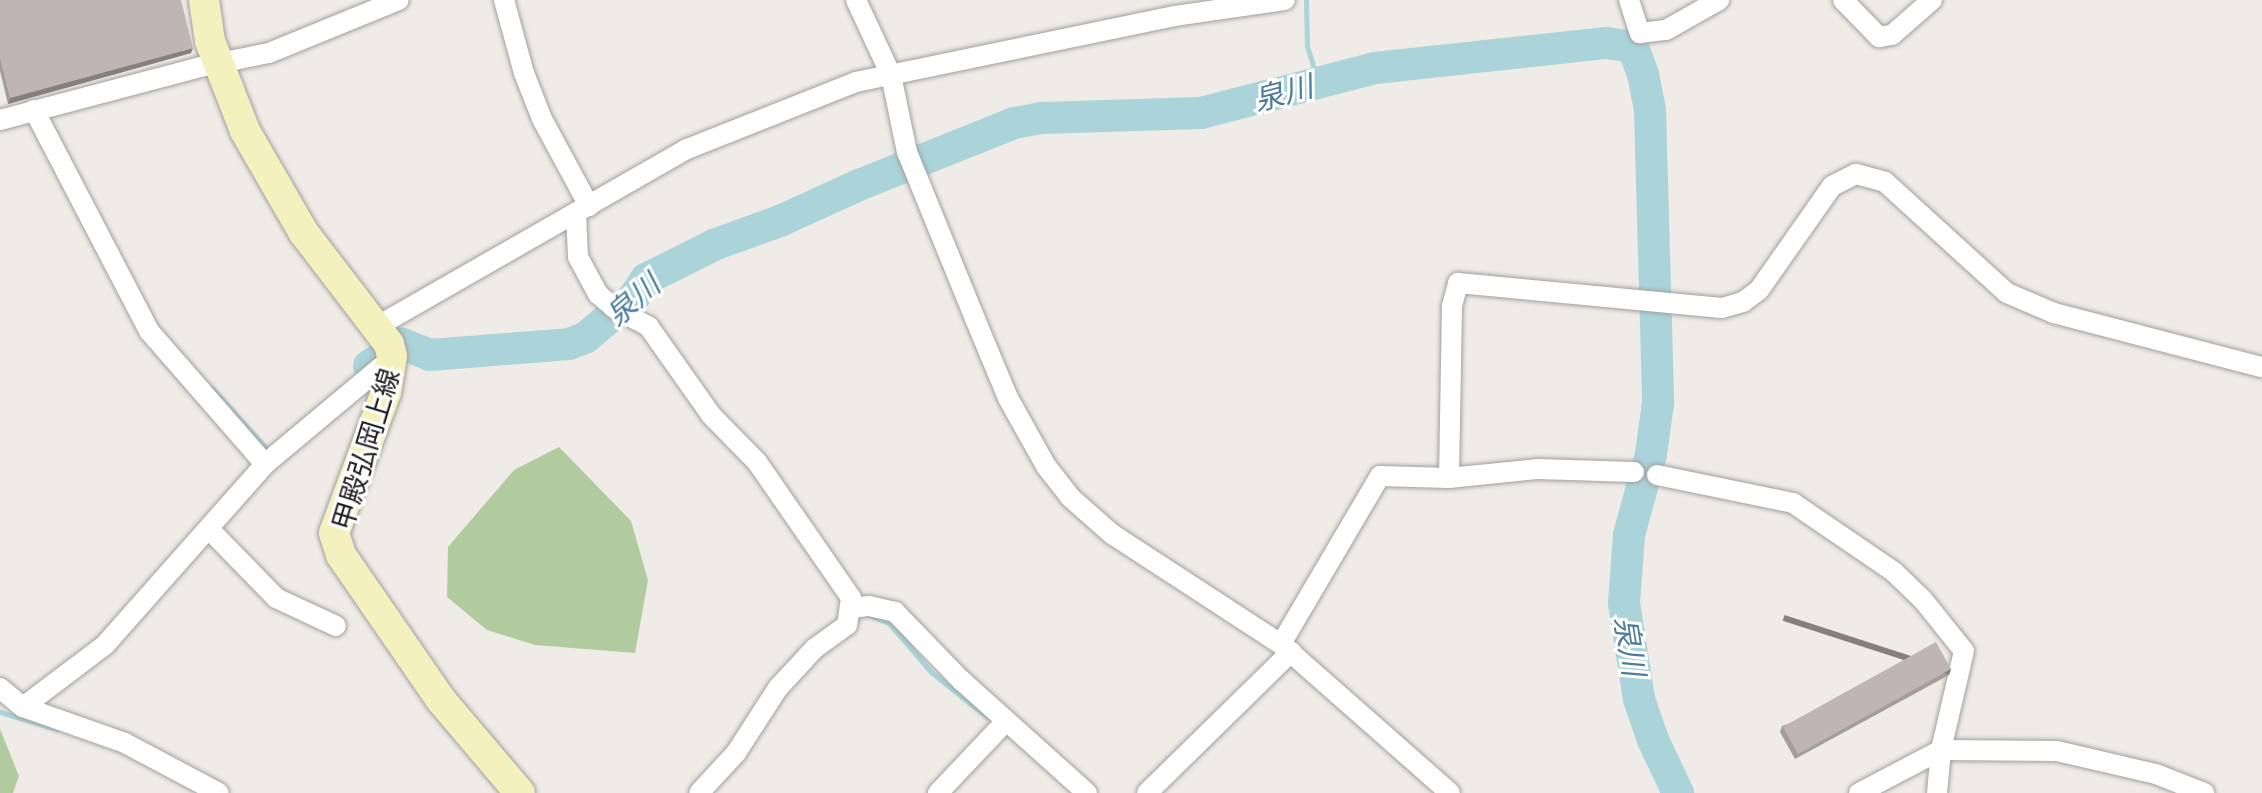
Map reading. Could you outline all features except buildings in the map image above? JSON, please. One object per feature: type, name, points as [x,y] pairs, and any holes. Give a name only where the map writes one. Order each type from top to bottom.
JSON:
[{"type":"main road","name":"甲殿弘岡上線","points":[[204,0],[218,66],[245,131],[304,233],[387,348],[386,392],[334,533],[341,555],[441,700],[520,793]]},
{"type":"street","points":[[0,120],[200,67],[218,66],[269,53],[399,0]]},
{"type":"street","points":[[504,0],[524,73],[582,209],[578,257],[598,294],[619,311],[649,327],[711,415],[757,462],[851,598],[851,613]]},
{"type":"street","points":[[856,0],[891,75],[911,162],[1008,398],[1046,466],[1070,497],[1112,534],[1286,648],[1450,793]]},
{"type":"street","points":[[23,707],[105,645],[265,464],[380,368],[387,348],[582,209],[687,149],[856,82],[1175,16],[1285,0]]},
{"type":"street","points":[[1629,0],[1640,33],[1666,30],[1719,0]]},
{"type":"street","points":[[1843,0],[1879,37],[1892,35],[1932,0]]},
{"type":"street","points":[[34,110],[149,331],[265,464]]},
{"type":"street","points":[[1449,478],[1452,306],[1458,283],[1722,308],[1743,302],[1759,290],[1832,186],[1856,174],[1885,182],[2007,293],[2054,313],[2262,367]]},
{"type":"street","points":[[1147,793],[1286,648],[1380,476],[1449,478],[1537,469],[1634,472]]},
{"type":"street","points":[[1657,475],[1793,503],[1894,572],[1923,600],[1964,651],[1941,750],[1937,793]]},
{"type":"street","points":[[209,529],[276,598],[336,626]]},
{"type":"street","points":[[699,793],[736,753],[778,688],[851,613],[869,606],[895,612],[961,680],[999,727],[1087,793]]},
{"type":"street","points":[[0,688],[23,707],[125,743],[219,793]]},
{"type":"street","points":[[938,793],[999,727]]},
{"type":"street","points":[[1859,793],[1941,750],[2057,751],[2156,774],[2204,793]]},
{"type":"green space","points":[[559,447],[631,521],[648,580],[635,653],[535,645],[487,630],[447,597],[448,547],[514,470]]},
{"type":"green space","points":[[0,729],[19,776],[13,793],[0,793]]},
{"type":"waterway","points":[[1306,0],[1307,46],[1318,83]]},
{"type":"waterway","name":"泉川","points":[[369,366],[402,344],[430,355],[569,344],[585,338],[634,297],[646,279],[716,244],[780,221],[859,185],[1014,123],[1041,118],[1201,113],[1375,68],[1607,43],[1633,47],[1643,74],[1650,110],[1658,403],[1651,454],[1629,535],[1624,603],[1639,699],[1653,740],[1678,793]]},
{"type":"waterway","points":[[212,388],[269,451]]},
{"type":"waterway","points":[[869,615],[889,623],[931,672],[987,717]]},
{"type":"waterway","points":[[0,712],[56,729]]}]
